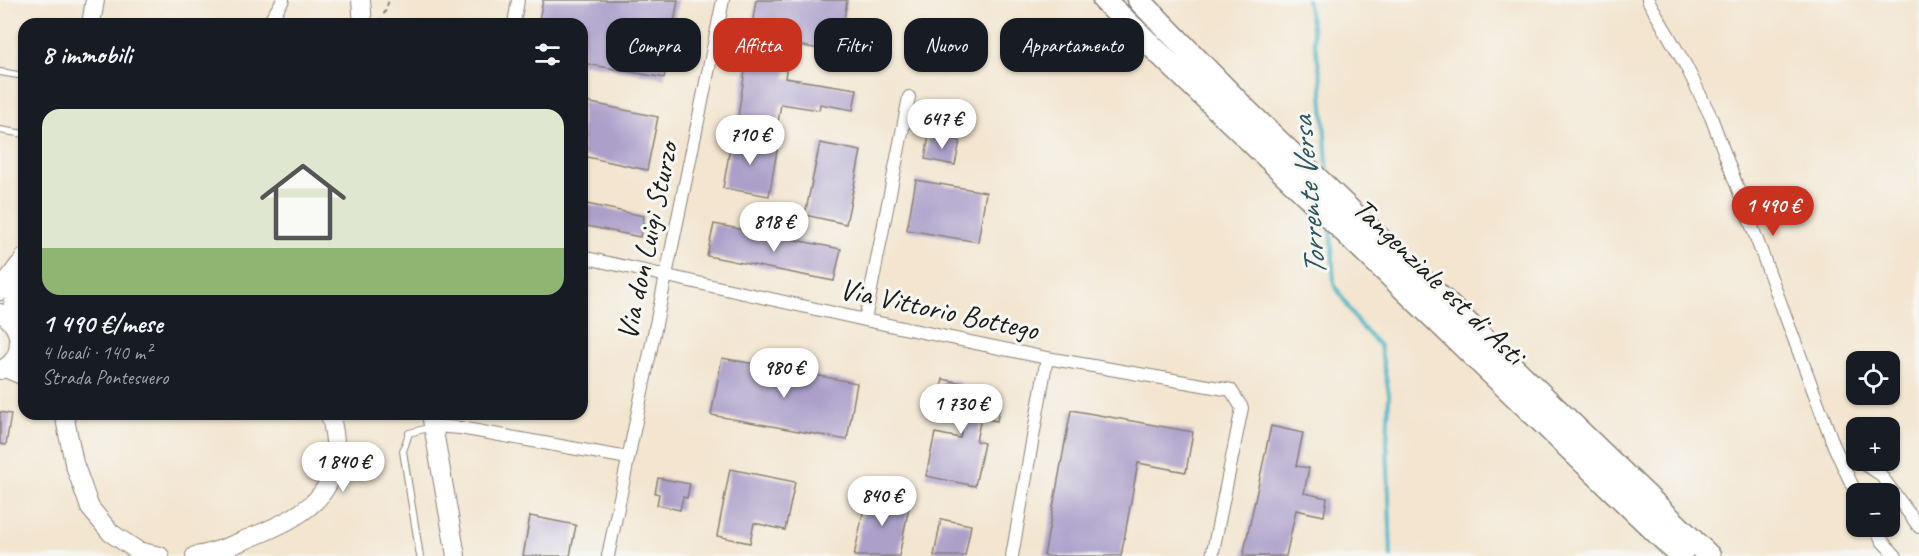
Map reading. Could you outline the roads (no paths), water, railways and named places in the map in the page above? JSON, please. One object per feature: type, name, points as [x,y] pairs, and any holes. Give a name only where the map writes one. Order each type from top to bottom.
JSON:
[{"type":"highway","name":"Tangenziale est di Asti","points":[[1104,0],[1681,556]]},
{"type":"highway","name":"Tangenziale est di Asti","points":[[1139,0],[1246,110],[1709,556]]},
{"type":"street","points":[[93,18],[95,0]]},
{"type":"street","points":[[272,18],[283,0]]},
{"type":"street","points":[[361,0],[362,18]]},
{"type":"street","points":[[515,18],[518,0]]},
{"type":"street","name":"Via don Luigi Sturzo","points":[[608,556],[723,0]]},
{"type":"street","points":[[1648,0],[1686,66],[1711,117],[1834,446],[1851,483]]},
{"type":"street","points":[[865,320],[909,97]]},
{"type":"street","name":"Via Vittorio Bottego","points":[[588,258],[1047,358],[1231,390],[1242,408],[1212,556]]},
{"type":"street","points":[[0,291],[18,266]]},
{"type":"street","points":[[18,292],[13,321],[18,335]]},
{"type":"street","points":[[3,369],[18,357]]},
{"type":"street","points":[[1012,556],[1047,358]]},
{"type":"street","points":[[3,369],[18,374]]},
{"type":"street","points":[[65,420],[74,463],[90,508],[111,533],[138,551],[160,556]]},
{"type":"street","points":[[195,556],[270,529],[292,519],[311,506],[325,490],[334,470],[337,448],[331,420]]},
{"type":"street","points":[[453,550],[432,420],[460,428],[628,458]]},
{"type":"street","points":[[1834,446],[1846,453]]},
{"type":"street","points":[[1875,471],[1880,474],[1919,527]]},
{"type":"street","points":[[1880,537],[1896,556]]},
{"type":"lane","points":[[0,72],[18,75]]},
{"type":"lane","points":[[0,130],[18,133]]},
{"type":"lane","points":[[420,556],[403,451],[409,433],[432,420]]},
{"type":"waterway","name":"Torrente Versa","points":[[1307,0],[1321,78],[1328,178]]},
{"type":"waterway","name":"Torrente Versa","points":[[1331,230],[1334,284],[1358,323],[1380,346],[1389,394],[1387,444],[1391,556]]}]
